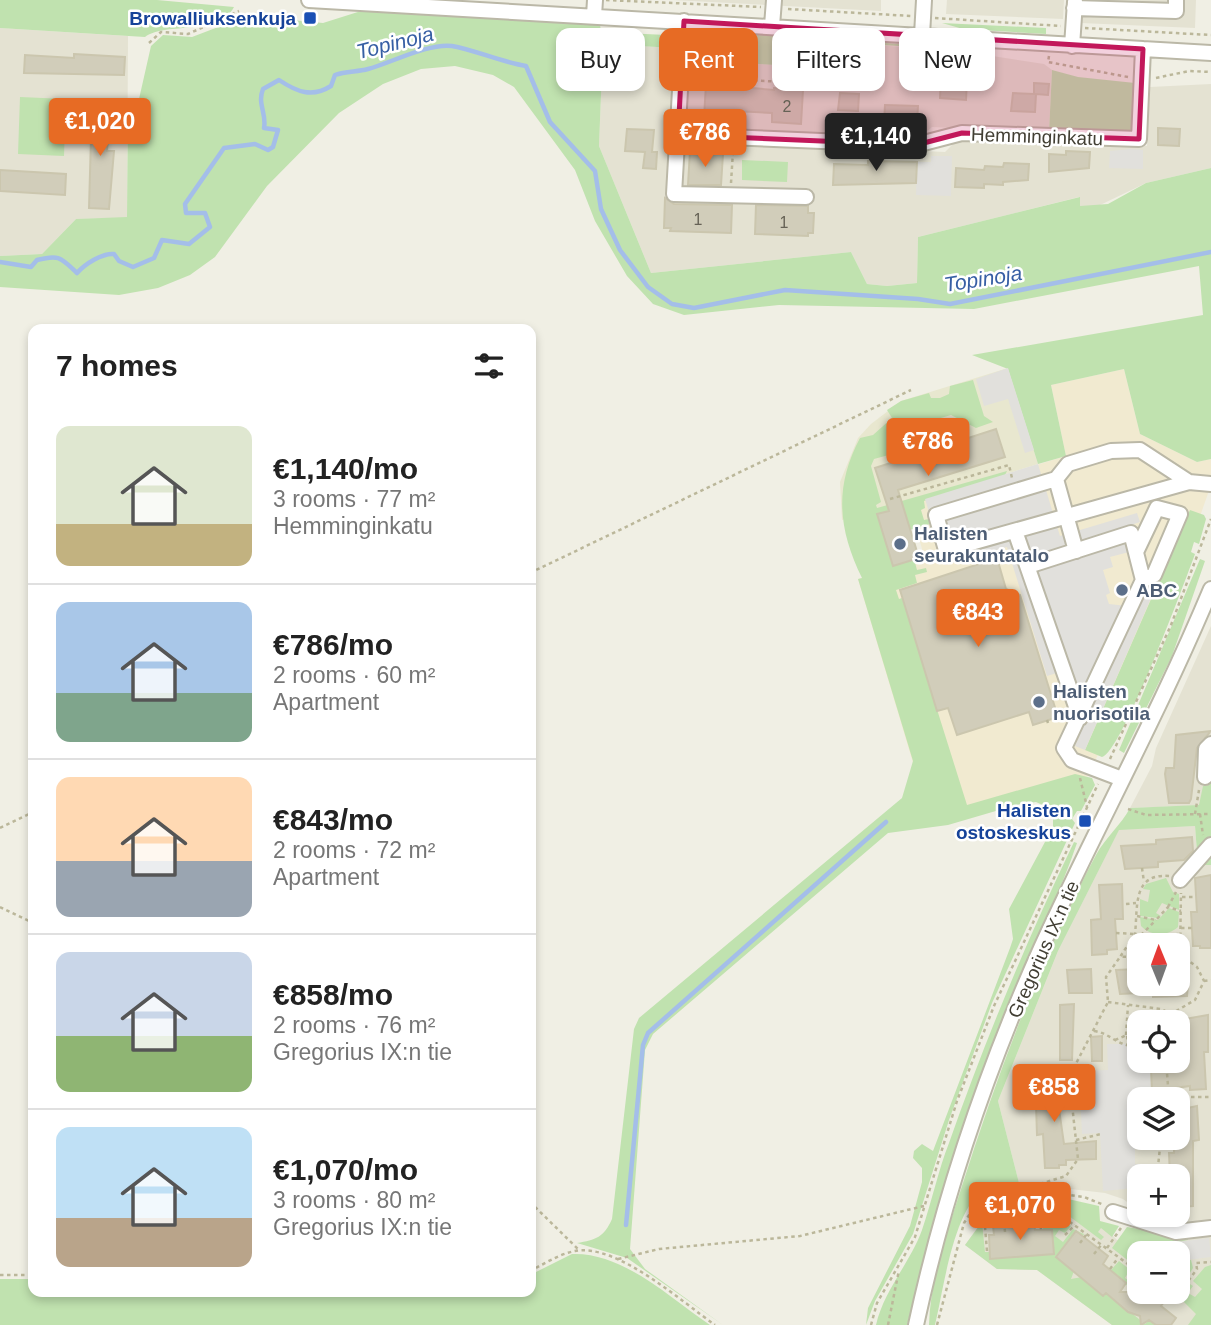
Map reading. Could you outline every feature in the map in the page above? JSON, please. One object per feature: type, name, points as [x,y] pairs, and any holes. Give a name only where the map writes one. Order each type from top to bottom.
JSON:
[{"type":"street","points":[[309,0],[395,2],[899,33]]},
{"type":"street","points":[[594,16],[595,0]]},
{"type":"street","points":[[922,28],[924,0]]},
{"type":"street","points":[[1072,46],[1075,4],[1176,11],[1176,0]]},
{"type":"street","points":[[772,26],[773,4]]},
{"type":"street","points":[[684,21],[674,194],[806,197]]},
{"type":"street","points":[[995,40],[1211,53]]},
{"type":"street","name":"Hemminginkatu","points":[[678,135],[916,145],[962,133],[1139,139],[1143,49]]},
{"type":"street","points":[[1189,482],[1140,450],[1111,451],[1068,464],[1056,479],[936,515],[946,550],[1189,482],[1211,484]]},
{"type":"street","points":[[1056,479],[1076,551]]},
{"type":"street","points":[[1136,552],[1157,508],[1180,514],[1154,575],[1143,580]]},
{"type":"street","points":[[1015,531],[1080,718]]},
{"type":"street","points":[[1028,566],[1131,533],[1143,580],[1064,748],[1065,755],[1075,761],[1122,779]]},
{"type":"street","name":"Gregorius IX:n tie","points":[[916,1325],[952,1186],[996,1058],[1041,949],[1189,642],[1211,589]]},
{"type":"street","points":[[1205,778],[1206,753],[1211,744]]},
{"type":"street","points":[[1180,880],[1209,847]]},
{"type":"street","points":[[1114,1212],[1127,1216]]},
{"type":"street","points":[[1160,1227],[1176,1232],[1211,1228]]},
{"type":"path","points":[[604,0],[773,4],[881,16],[908,16]]},
{"type":"path","points":[[149,43],[160,32],[188,34],[239,11]]},
{"type":"path","points":[[936,18],[1051,25]]},
{"type":"path","points":[[1084,27],[1211,35]]},
{"type":"path","points":[[1049,54],[1048,62],[1142,78],[1189,71],[1211,72]]},
{"type":"path","points":[[731,196],[734,138]]},
{"type":"path","points":[[536,570],[911,390]]},
{"type":"path","points":[[890,499],[1009,465],[1016,491]]},
{"type":"path","points":[[1199,550],[1206,553]]},
{"type":"path","points":[[1075,761],[1087,807]]},
{"type":"path","points":[[1195,814],[1200,786],[1205,778]]},
{"type":"path","points":[[1128,809],[1146,815],[1211,814]]},
{"type":"path","points":[[0,828],[28,814]]},
{"type":"path","points":[[1200,814],[1209,847]]},
{"type":"path","points":[[1135,933],[1137,903],[1144,881],[1142,868]]},
{"type":"path","points":[[1144,881],[1163,876],[1180,880]]},
{"type":"path","points":[[1143,933],[1168,907],[1176,891],[1181,890],[1180,933]]},
{"type":"path","points":[[1182,897],[1196,897]]},
{"type":"path","points":[[1126,904],[1137,903]]},
{"type":"path","points":[[1168,907],[1181,911]]},
{"type":"path","points":[[0,908],[28,921]]},
{"type":"path","points":[[1137,916],[1156,920]]},
{"type":"path","points":[[1180,929],[1192,928]]},
{"type":"path","points":[[1116,933],[1127,934]]},
{"type":"path","points":[[1034,1190],[1043,1182],[1071,1172],[1078,1159],[1069,1077],[1108,1002],[1106,977],[1127,946]]},
{"type":"path","points":[[1120,957],[1127,957]]},
{"type":"path","points":[[1178,1010],[1195,1000],[1204,981],[1198,967],[1190,962]]},
{"type":"path","points":[[1204,981],[1211,980]]},
{"type":"path","points":[[1108,1002],[1163,1010]]},
{"type":"path","points":[[1094,1031],[1130,1046],[1126,1035],[1128,1005]]},
{"type":"path","points":[[1114,1041],[1126,1035]]},
{"type":"path","points":[[1190,1098],[1211,1097]]},
{"type":"path","points":[[1076,1140],[1101,1134]]},
{"type":"path","points":[[937,1325],[964,1223],[972,1205],[983,1193],[994,1188],[1084,1197],[1114,1212]]},
{"type":"path","points":[[1062,1217],[1063,1195]]},
{"type":"path","points":[[972,1205],[989,1221],[1062,1217],[1127,1263]]},
{"type":"path","points":[[618,1259],[659,1249],[800,1236],[925,1206]]},
{"type":"path","points":[[536,1208],[579,1250],[618,1259],[715,1325]]},
{"type":"path","points":[[1040,1219],[1041,1230]]},
{"type":"path","points":[[1022,1220],[1023,1231]]},
{"type":"path","points":[[1107,1248],[1127,1220]]},
{"type":"path","points":[[987,1251],[985,1227],[989,1221]]},
{"type":"path","points":[[1004,1222],[1005,1232]]},
{"type":"path","points":[[1065,1235],[1075,1225]]},
{"type":"path","points":[[1080,1243],[1087,1233]]},
{"type":"path","points":[[1094,1254],[1102,1244]]},
{"type":"path","points":[[536,1268],[579,1250]]},
{"type":"path","points":[[1110,1269],[1119,1257]]},
{"type":"path","points":[[1190,1278],[1196,1269],[1196,1263],[1211,1262]]},
{"type":"path","points":[[888,1325],[900,1267]]},
{"type":"path","points":[[0,1275],[28,1275]]},
{"type":"highlighted area","points":[[684,21],[1143,49],[1139,139],[962,133],[916,145],[678,135]]},
{"type":"shaded area","points":[[673,0],[881,0],[881,11]]},
{"type":"shaded area","points":[[947,0],[1064,0],[1063,19],[946,14]]},
{"type":"shaded area","points":[[1083,0],[1196,0],[1195,28],[1081,23]]},
{"type":"shaded area","points":[[0,28],[128,36],[127,218],[76,219],[42,254],[0,256]]},
{"type":"shaded area","points":[[645,46],[659,47],[659,91],[673,91],[667,190],[682,190],[685,148],[692,140],[945,152],[958,139],[1147,146],[1150,87],[1211,84],[1211,168],[1146,183],[1098,206],[1080,207],[1079,197],[918,237],[917,283],[887,286],[867,284],[851,252],[651,273],[599,146],[601,91],[645,91]]},
{"type":"shaded area","points":[[885,46],[899,47],[899,91],[995,91],[995,56],[1044,64],[1052,70],[1049,132],[932,127],[915,141],[697,130],[689,124],[688,91],[758,91],[758,64],[772,65],[772,91],[885,91]]},
{"type":"shaded area","points":[[1143,150],[1143,169],[1109,168],[1110,151]]},
{"type":"shaded area","points":[[931,156],[952,156],[951,196],[916,195],[917,162],[931,162]]},
{"type":"shaded area","points":[[1008,368],[1038,464],[925,499],[842,520],[840,482],[858,438],[871,424],[901,401]]},
{"type":"shaded area","points":[[1008,368],[1034,450],[1025,453],[1008,399],[984,406],[976,379]]},
{"type":"shaded area","points":[[1124,369],[1140,434],[1197,462],[1211,459],[1211,485],[1172,596],[1088,776],[931,823],[858,579],[925,560],[909,501],[925,499],[1066,456],[1051,385]]},
{"type":"shaded area","points":[[1038,464],[1060,536],[1137,513],[1140,522],[1122,528],[1129,552],[1110,557],[1113,567],[1103,570],[1110,593],[1106,595],[1109,604],[1136,607],[1146,585],[1155,589],[1085,750],[1075,746],[1100,685],[1090,681],[1075,685],[1070,669],[1047,676],[1007,547],[945,565],[925,499]]},
{"type":"shaded area","points":[[1211,626],[1211,805],[1130,808],[1152,766],[1156,748]]},
{"type":"shaded area","points":[[1195,826],[1198,865],[1211,865],[1211,1220],[1190,1221],[1190,1164],[1127,1164],[1127,1202],[1105,1193],[1019,1183],[998,1101],[1058,951],[1119,829]]},
{"type":"shaded area","points":[[1107,1044],[1127,1044],[1127,1073],[1151,1073],[1151,1087],[1127,1087],[1127,1150],[1135,1150],[1135,1164],[1127,1164],[1127,1188],[1103,1191],[1100,1133],[1082,1134],[1079,1071],[1108,1070]]},
{"type":"shaded area","points":[[1088,1209],[1117,1240],[1127,1242],[1127,1304],[1190,1304],[1190,1241],[1173,1241],[1211,1236],[1211,1325],[1112,1325],[1037,1270],[997,1269],[965,1245],[986,1216]]},
{"type":"shaded area","points":[[1209,1238],[1211,1257],[1190,1260],[1190,1241],[1185,1241]]},
{"type":"green space","points":[[0,0],[157,0],[234,7],[227,16],[217,22],[155,32],[145,37],[0,28]]},
{"type":"green space","points":[[361,11],[600,24],[600,28],[556,28],[556,91],[601,91],[599,146],[651,273],[851,252],[867,284],[887,286],[917,283],[918,237],[1080,197],[1080,206],[1108,204],[1146,183],[1211,168],[1211,459],[1197,462],[1140,434],[1124,369],[1051,385],[1066,456],[1038,464],[1008,369],[972,355],[1203,315],[1199,266],[974,309],[779,305],[684,315],[653,304],[627,276],[595,221],[575,170],[514,87],[493,75],[455,66],[421,69],[383,84],[339,113],[267,186],[215,257],[190,275],[158,288],[119,295],[0,287],[0,256],[42,254],[76,219],[127,217],[128,99],[139,99],[151,46],[163,35],[192,37],[234,21],[251,24],[252,16],[323,23]]},
{"type":"green space","points":[[942,23],[1046,28],[1046,34],[995,31],[995,28],[960,28]]},
{"type":"green space","points":[[645,34],[659,35],[659,47],[645,46]]},
{"type":"green space","points":[[758,34],[772,35],[772,65],[758,64]]},
{"type":"green space","points":[[885,43],[899,44],[899,46],[885,45]]},
{"type":"green space","points":[[1052,70],[1078,77],[1135,83],[1133,124],[1129,133],[1049,132]]},
{"type":"green space","points":[[20,97],[66,99],[64,156],[18,154]]},
{"type":"green space","points":[[742,160],[788,162],[787,182],[742,180]]},
{"type":"green space","points":[[973,380],[984,416],[993,422],[976,428],[951,415],[910,427],[896,453],[874,459],[871,466],[881,502],[876,505],[877,508],[1007,471],[1005,475],[924,501],[925,508],[921,510],[924,520],[929,519],[930,524],[910,530],[903,506],[878,514],[914,559],[917,570],[926,568],[927,572],[915,575],[917,583],[896,590],[899,599],[902,598],[967,805],[1075,774],[1092,778],[1095,785],[1081,811],[1077,811],[1072,819],[1075,823],[992,1003],[949,1120],[913,1234],[875,1301],[866,1325],[868,1308],[910,1226],[922,1182],[922,1168],[913,1158],[914,1151],[922,1144],[933,1151],[1013,939],[1009,909],[1053,827],[1053,816],[1047,807],[1036,802],[1020,804],[948,825],[888,833],[653,1034],[645,1050],[630,1249],[645,1269],[723,1325],[627,1258],[577,1243],[599,1237],[612,1219],[634,1029],[639,1018],[902,798],[913,761],[858,579],[862,578],[848,542],[842,508],[843,491],[846,474],[860,438],[873,435],[892,418],[887,410],[901,401],[929,393],[931,398],[940,398],[949,394],[950,386]]},
{"type":"green space","points":[[1190,510],[1204,515],[1206,519],[1199,544],[1194,542],[1191,552],[1195,554],[1137,699],[1111,749],[1102,757],[1085,750]]},
{"type":"green space","points":[[1200,559],[1205,561],[1172,656],[1124,753],[1119,750]]},
{"type":"green space","points":[[1211,769],[1211,865],[1198,865],[1195,826],[1119,830],[1058,951],[998,1101],[1019,1183],[1006,1182],[986,1187],[965,1213],[946,1271],[935,1325],[929,1325],[941,1255],[976,1143],[1038,976],[1076,895],[1100,849],[1130,808],[1199,805],[1203,786],[1209,785],[1208,770]]},
{"type":"green space","points":[[1074,842],[1077,843],[1068,867],[1006,1010],[970,1106],[907,1325],[876,1325],[885,1300],[922,1230],[945,1154],[992,1028]]},
{"type":"green space","points":[[1166,878],[1173,892],[1179,894],[1179,910],[1162,903],[1156,913],[1161,916],[1158,918],[1140,916],[1140,899],[1148,902],[1150,890],[1143,889],[1146,884]]},
{"type":"green space","points":[[1169,908],[1179,912],[1178,927],[1164,933],[1149,932],[1141,926],[1140,917],[1158,920]]},
{"type":"green space","points":[[1002,1189],[1057,1197],[1059,1211],[1056,1215],[1013,1219],[991,1217],[978,1205],[982,1198],[991,1192]]},
{"type":"green space","points":[[1068,1199],[1099,1206],[1100,1221],[1119,1226],[1112,1237],[1101,1228],[1098,1232],[1104,1237],[1101,1240],[1069,1216],[1065,1209]]},
{"type":"green space","points":[[1057,1221],[1071,1226],[1065,1233],[1059,1230],[1055,1236],[1063,1242],[1073,1229],[1084,1234],[1082,1238],[1075,1232],[1073,1236],[1074,1271],[1071,1279],[1082,1277],[1104,1296],[1118,1277],[1111,1270],[1119,1261],[1127,1267],[1127,1285],[1122,1282],[1112,1297],[1145,1324],[1149,1320],[1156,1325],[1112,1325],[1037,1270],[997,1269],[965,1245],[982,1222],[985,1252],[990,1252],[991,1259],[1053,1254],[1041,1223]]},
{"type":"green space","points":[[1127,1227],[1188,1237],[1188,1240],[1182,1241],[1127,1241],[1127,1260],[1112,1248]]},
{"type":"green space","points":[[572,1254],[609,1260],[628,1268],[710,1325],[0,1325],[0,1279],[28,1279],[28,1297],[536,1297],[536,1272]]},
{"type":"green space","points":[[1211,1265],[1211,1325],[1188,1325],[1196,1314],[1186,1304],[1190,1304],[1190,1294],[1195,1297],[1202,1289],[1193,1281],[1205,1267]]},
{"type":"building","points":[[74,54],[125,57],[124,75],[24,73],[25,55],[74,58]]},
{"type":"building","points":[[1034,83],[1049,84],[1048,95],[1036,94],[1035,112],[1011,111],[1013,93],[1034,94]]},
{"type":"building","points":[[758,89],[803,91],[801,124],[772,122],[772,113],[735,111],[734,120],[704,118],[706,91],[758,91]]},
{"type":"building","points":[[940,91],[966,91],[966,100],[940,98]]},
{"type":"building","points":[[840,93],[859,94],[858,111],[838,110]]},
{"type":"building","points":[[92,103],[111,105],[107,151],[114,151],[109,209],[89,208]]},
{"type":"building","points":[[885,105],[918,106],[917,122],[884,123]]},
{"type":"building","points":[[1158,128],[1180,129],[1179,146],[1158,145]]},
{"type":"building","points":[[627,129],[654,130],[652,152],[657,152],[656,169],[643,168],[645,152],[625,151]]},
{"type":"building","points":[[690,151],[723,154],[721,185],[688,185]]},
{"type":"building","points":[[1066,151],[1090,152],[1089,168],[1049,172],[1049,154],[1066,155]]},
{"type":"building","points":[[868,161],[917,162],[916,183],[833,185],[834,164],[868,165]]},
{"type":"building","points":[[1004,163],[1029,164],[1028,180],[1003,182],[1003,185],[984,184],[984,188],[955,187],[956,168],[984,170],[985,166],[1003,167]]},
{"type":"building","points":[[0,170],[66,174],[65,195],[0,191]]},
{"type":"building","points":[[665,198],[674,204],[732,205],[731,233],[670,231],[671,228],[664,228]]},
{"type":"building","points":[[756,205],[808,206],[808,213],[814,213],[813,233],[808,233],[808,236],[755,234]]},
{"type":"building","points":[[949,423],[956,442],[996,429],[1005,457],[898,490],[919,558],[893,566],[877,514],[889,511],[875,468],[919,454],[913,434]]},
{"type":"building","points":[[997,558],[1006,589],[1020,595],[1058,717],[1033,725],[1029,712],[957,735],[948,708],[937,711],[900,590]]},
{"type":"building","points":[[1211,731],[1197,748],[1189,803],[1169,803],[1165,774],[1166,768],[1174,768],[1176,735]]},
{"type":"building","points":[[1192,837],[1193,851],[1184,860],[1158,862],[1158,867],[1125,869],[1121,846],[1156,844],[1156,840]]},
{"type":"building","points":[[1211,875],[1211,948],[1200,948],[1193,946],[1191,912],[1197,912],[1195,878]]},
{"type":"building","points":[[1122,884],[1123,919],[1115,919],[1117,949],[1107,950],[1107,954],[1092,955],[1091,920],[1101,919],[1099,885]]},
{"type":"building","points":[[1091,969],[1092,993],[1069,993],[1067,970]]},
{"type":"building","points":[[1116,970],[1127,970],[1127,994],[1120,994]]},
{"type":"building","points":[[1074,1004],[1072,1060],[1060,1060],[1060,1005]]},
{"type":"building","points":[[1208,1015],[1208,1052],[1204,1052],[1206,1089],[1190,1090],[1190,1086],[1152,1087],[1151,1073],[1190,1073],[1190,1018]]},
{"type":"building","points":[[1102,1036],[1102,1061],[1092,1061],[1091,1037]]},
{"type":"building","points":[[1050,1069],[1053,1102],[1058,1102],[1064,1144],[1096,1141],[1096,1159],[1066,1160],[1066,1165],[1059,1165],[1059,1168],[1045,1168],[1043,1134],[1037,1135],[1036,1104],[1030,1104],[1028,1070]]},
{"type":"building","points":[[1197,1106],[1199,1140],[1193,1141],[1193,1206],[1190,1206],[1190,1164],[1169,1164],[1169,1153],[1174,1153],[1174,1150],[1190,1150],[1190,1107]]},
{"type":"building","points":[[1034,1223],[1035,1230],[1052,1230],[1054,1254],[990,1259],[989,1235],[994,1235],[993,1226]]},
{"type":"building","points":[[1076,1231],[1108,1256],[1103,1264],[1126,1283],[1120,1292],[1127,1292],[1127,1304],[1162,1304],[1161,1306],[1176,1318],[1171,1325],[1156,1325],[1149,1320],[1141,1325],[1140,1316],[1128,1312],[1106,1293],[1103,1296],[1056,1257]]},
{"type":"waterway","name":"Topinoja","points":[[0,262],[31,267],[37,260],[51,257],[63,261],[77,273],[104,255],[114,254],[119,261],[133,267],[154,258],[162,240],[189,244],[210,227],[205,213],[186,213],[185,204],[224,148],[255,144],[268,150],[273,147],[278,130],[264,128],[261,99],[263,89],[279,80],[298,90],[317,92],[331,86],[335,75],[368,69],[421,50],[442,46],[461,48],[526,66],[550,122],[595,171],[601,209],[620,250],[648,287],[672,304],[694,308],[785,290],[918,299],[950,304],[1211,252]]},
{"type":"waterway","points":[[626,1225],[643,1045],[648,1033],[886,822]]},
{"type":"place","name":"Browalliuksenkuja","points":[[310,18]]},
{"type":"place","name":"Halisten seurakuntatalo","points":[[900,544]]},
{"type":"place","name":"ABC","points":[[1122,590]]},
{"type":"place","name":"Halisten nuorisotila","points":[[1039,702]]},
{"type":"place","name":"Halisten ostoskeskus","points":[[1085,821]]}]
